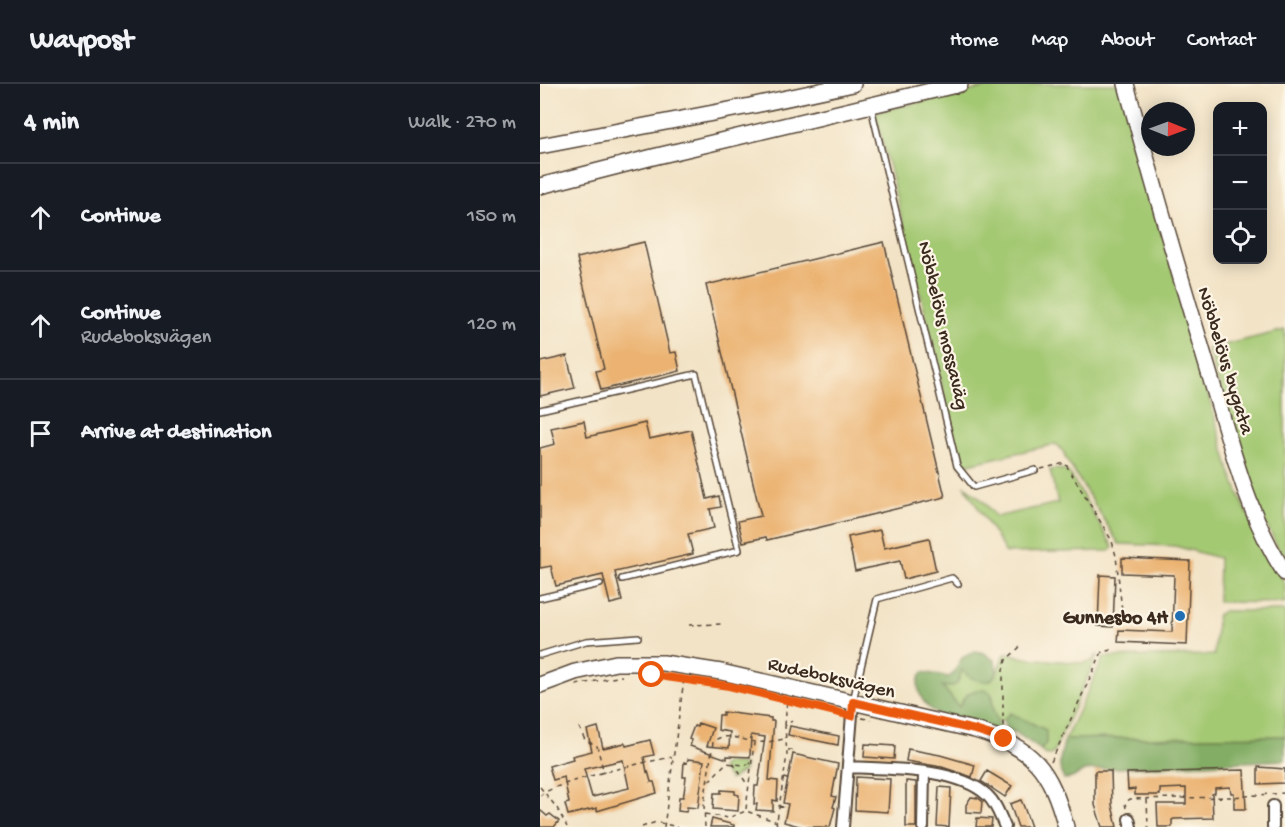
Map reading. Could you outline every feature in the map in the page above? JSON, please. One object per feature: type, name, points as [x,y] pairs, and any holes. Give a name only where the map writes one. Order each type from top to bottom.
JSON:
[{"type":"street","points":[[540,136],[811,84]]},
{"type":"street","points":[[540,146],[853,84]]},
{"type":"street","points":[[540,186],[960,84]]},
{"type":"street","name":"Nöbbelövs bygata","points":[[1126,84],[1185,294],[1249,502],[1268,544],[1285,573]]},
{"type":"street","name":"Rudeboksvägen","points":[[540,685],[575,672],[616,663],[663,663],[721,672],[852,709],[975,730],[1016,745],[1034,760],[1048,777],[1056,793],[1066,827]]},
{"type":"street","points":[[843,827],[852,709]]},
{"type":"street","points":[[848,767],[924,772],[976,787],[989,796],[998,809],[1005,827]]},
{"type":"street","points":[[923,827],[924,772]]},
{"type":"street","points":[[1273,806],[1273,827]]},
{"type":"street","points":[[997,827],[998,809]]},
{"type":"lane","name":"Nöbbelövs mossaväg","points":[[871,106],[957,466],[974,487],[1035,470]]},
{"type":"lane","points":[[540,410],[696,374],[739,550],[622,579]]},
{"type":"lane","points":[[852,709],[877,599],[952,579],[958,584]]},
{"type":"lane","points":[[540,598],[600,584]]},
{"type":"lane","points":[[540,655],[586,641],[638,637]]},
{"type":"path","points":[[1035,470],[1065,464],[1112,541],[1116,556],[1123,620]]},
{"type":"path","points":[[689,625],[721,624]]},
{"type":"path","points":[[1004,731],[1003,670],[1006,660],[1022,645]]},
{"type":"path","points":[[1051,763],[1102,652],[1111,650]]},
{"type":"path","points":[[572,687],[624,675]]},
{"type":"path","points":[[664,827],[684,678]]},
{"type":"path","points":[[776,827],[787,750],[784,739],[787,700]]},
{"type":"path","points":[[798,703],[852,709],[874,720]]},
{"type":"path","points":[[785,726],[792,722]]},
{"type":"path","points":[[579,727],[585,740],[597,746],[604,773]]},
{"type":"path","points":[[705,827],[713,742],[716,739],[731,737],[755,742],[784,739]]},
{"type":"path","points":[[746,811],[755,742]]},
{"type":"path","points":[[787,750],[795,750]]},
{"type":"path","points":[[540,796],[544,791],[604,773],[673,757]]},
{"type":"path","points":[[732,763],[748,785]]},
{"type":"path","points":[[709,781],[726,764],[751,763]]},
{"type":"path","points":[[783,778],[790,780]]},
{"type":"path","points":[[540,787],[557,808],[567,827]]},
{"type":"path","points":[[1130,823],[1125,803],[1130,799],[1232,797],[1285,793]]},
{"type":"path","points":[[1147,799],[1148,827]]},
{"type":"path","points":[[778,806],[786,808]]},
{"type":"path","points":[[705,814],[728,818],[746,811],[777,822]]},
{"type":"path","points":[[642,827],[656,822],[678,827]]},
{"type":"green space","points":[[1002,84],[1119,84],[1230,471],[1244,507],[1285,584],[1285,603],[1218,602],[1219,558],[1175,546],[1119,544],[1064,452],[1056,444],[960,466],[925,311],[875,112]]},
{"type":"green space","points":[[1285,330],[1285,558],[1283,558],[1253,498],[1208,349]]},
{"type":"green space","points":[[1050,470],[1065,470],[1070,474],[1113,547],[1109,551],[1006,553],[964,485],[983,501],[996,517],[1058,503]]},
{"type":"green space","points":[[1223,611],[1285,611],[1285,736],[1065,739],[1104,657],[1214,655],[1217,615]]},
{"type":"green space","points":[[975,651],[984,653],[995,661],[997,673],[990,681],[975,680],[962,670],[957,684],[950,687],[942,686],[959,707],[968,694],[976,690],[991,693],[993,710],[1000,728],[998,730],[942,717],[925,704],[919,691],[919,680],[923,672],[949,677],[962,658]]},
{"type":"green space","points":[[1008,653],[1025,658],[1083,663],[1092,661],[1098,654],[1053,754],[1044,754],[1041,750],[1046,743],[1045,730],[1010,713],[1003,721],[997,721],[993,710],[993,696],[959,708],[942,685],[950,687],[962,670],[990,681],[997,673],[1003,656]]},
{"type":"green space","points":[[1010,713],[1046,730],[1046,743],[1041,750],[1015,732],[1007,730],[1003,721]]},
{"type":"green space","points":[[1285,736],[1285,760],[1116,768],[1084,771],[1072,778],[1064,779],[1060,769],[1065,739]]},
{"type":"green space","points":[[726,763],[745,765],[744,771],[730,780],[721,768]]},
{"type":"building","points":[[644,242],[670,353],[676,352],[680,371],[601,390],[596,371],[604,369],[577,258]]},
{"type":"building","points":[[884,242],[945,497],[767,540],[766,537],[743,542],[738,521],[761,516],[706,285]]},
{"type":"building","points":[[567,356],[575,388],[540,396],[540,362]]},
{"type":"building","points":[[584,421],[587,437],[645,423],[649,439],[691,430],[707,499],[719,496],[721,507],[710,509],[714,528],[688,534],[693,554],[615,572],[622,601],[610,604],[603,575],[556,586],[551,566],[540,568],[540,448],[555,444],[551,428]]},
{"type":"building","points":[[880,530],[884,548],[929,538],[936,571],[904,579],[900,561],[855,571],[848,537]]},
{"type":"building","points":[[1122,558],[1190,561],[1187,645],[1118,642],[1119,630],[1172,632],[1174,575],[1122,573]]},
{"type":"building","points":[[1100,575],[1115,576],[1113,627],[1098,626]]},
{"type":"building","points":[[723,712],[771,718],[771,721],[774,721],[769,780],[778,781],[777,801],[773,800],[773,811],[756,810],[757,804],[754,804],[755,786],[758,786],[765,737],[751,735],[750,757],[727,756],[727,759],[690,746],[692,740],[689,739],[694,726],[697,727],[698,723],[713,728],[707,746],[729,748],[730,732],[718,730],[719,715],[723,715]]},
{"type":"building","points":[[790,726],[839,736],[838,745],[788,735]]},
{"type":"building","points":[[598,727],[603,748],[625,743],[626,746],[650,740],[654,755],[644,757],[647,772],[651,782],[654,782],[657,793],[597,811],[597,808],[568,815],[565,804],[569,803],[564,777],[553,780],[549,766],[573,759],[572,756],[592,751],[587,730]],"holes":[[[623,760],[629,788],[592,797],[584,769]]]},
{"type":"building","points":[[865,744],[895,746],[894,759],[864,757]]},
{"type":"building","points":[[908,749],[975,765],[972,777],[942,767],[906,761]]},
{"type":"building","points":[[793,754],[838,764],[832,796],[836,797],[833,807],[835,808],[830,827],[803,827],[784,822],[788,804],[783,803]]},
{"type":"building","points":[[688,759],[704,761],[698,808],[687,807],[686,812],[678,811],[679,797],[683,797],[686,777],[683,777],[684,762],[687,763]]},
{"type":"building","points":[[1258,767],[1285,769],[1285,783],[1258,784]]},
{"type":"building","points":[[1244,770],[1246,809],[1234,809],[1234,793],[1231,793],[1230,787],[1215,788],[1215,793],[1212,794],[1213,818],[1174,819],[1172,827],[1158,827],[1157,804],[1186,804],[1186,788],[1160,789],[1160,795],[1135,795],[1135,789],[1128,790],[1127,773]]},
{"type":"building","points":[[987,771],[1012,786],[1005,797],[981,781]]},
{"type":"building","points":[[1095,771],[1111,771],[1112,805],[1117,827],[1102,827],[1095,805]]},
{"type":"building","points":[[856,777],[890,779],[888,812],[855,810]]},
{"type":"building","points":[[906,781],[916,782],[916,827],[906,827]]},
{"type":"building","points":[[939,787],[951,788],[949,827],[937,826]]},
{"type":"building","points":[[721,790],[735,791],[735,794],[739,795],[738,811],[713,809],[714,793],[721,793]]},
{"type":"building","points":[[971,797],[982,801],[981,813],[966,812],[966,805]]},
{"type":"building","points":[[1021,800],[1031,827],[1018,827],[1010,804]]},
{"type":"building","points":[[540,810],[559,821],[554,827],[540,827]]},
{"type":"building","points":[[977,818],[992,819],[991,827],[976,827]]},
{"type":"building","points":[[712,819],[734,825],[734,827],[710,827]]},
{"type":"place","name":"Gunnesbo 4H","points":[[1180,616]]},
{"type":"route","points":[[652,675],[729,686],[852,716],[853,702],[975,730],[1004,739]]}]
